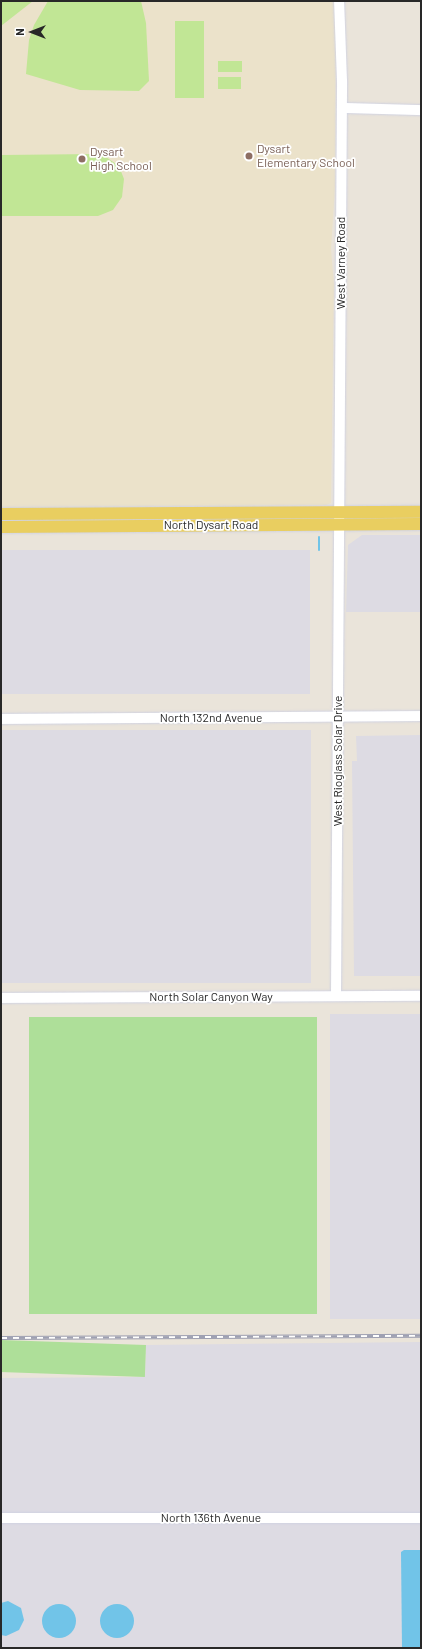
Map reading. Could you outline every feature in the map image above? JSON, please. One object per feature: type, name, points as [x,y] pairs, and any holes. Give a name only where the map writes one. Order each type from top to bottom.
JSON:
[{"type":"main road","name":"North Dysart Road","points":[[1,527],[339,519],[421,512]]},
{"type":"main road","name":"North Dysart Road","points":[[1,514],[339,519],[421,524]]},
{"type":"street","name":"West Varney Road","points":[[339,1],[342,108],[339,519]]},
{"type":"street","points":[[342,108],[421,110]]},
{"type":"street","name":"West Rioglass Solar Drive","points":[[336,996],[339,519]]},
{"type":"street","name":"North 132nd Avenue","points":[[1,719],[338,718],[421,716]]},
{"type":"street","name":"North Solar Canyon Way","points":[[1,998],[421,996]]},
{"type":"street","name":"North 136th Avenue","points":[[1,1518],[421,1518]]},
{"type":"shaded area","name":"Dysart High School","points":[[1,1],[336,1],[335,187],[331,249],[334,285],[331,503],[326,505],[1,508]]},
{"type":"shaded area","points":[[362,535],[421,535],[421,612],[346,612],[348,545]]},
{"type":"shaded area","points":[[1,550],[310,550],[310,694],[1,694]]},
{"type":"shaded area","points":[[1,730],[311,730],[311,983],[1,983]]},
{"type":"shaded area","points":[[421,735],[421,976],[354,976],[352,761],[357,761],[356,736]]},
{"type":"shaded area","points":[[330,1014],[421,1014],[421,1319],[330,1319]]},
{"type":"shaded area","points":[[421,1342],[421,1648],[1,1648],[1,1378],[145,1377],[146,1345]]},
{"type":"green space","points":[[1,1],[33,1],[1,26]]},
{"type":"green space","points":[[48,1],[141,1],[146,23],[149,81],[139,91],[80,90],[26,74],[29,40],[34,25]]},
{"type":"green space","points":[[175,21],[204,21],[204,98],[175,98]]},
{"type":"green space","points":[[218,61],[242,61],[242,72],[218,72]]},
{"type":"green space","points":[[218,77],[241,77],[241,89],[218,89]]},
{"type":"green space","points":[[96,154],[106,157],[119,166],[124,179],[122,197],[113,210],[98,216],[1,216],[1,155]]},
{"type":"green space","points":[[29,1017],[317,1017],[317,1314],[29,1314]]},
{"type":"green space","points":[[1,1340],[146,1345],[145,1377],[1,1372]]},
{"type":"water","points":[[404,1550],[421,1550],[421,1648],[402,1648],[401,1552]]},
{"type":"water","points":[[8,1601],[21,1608],[24,1620],[19,1630],[6,1636],[1,1635],[1,1603]]},
{"type":"water","points":[[62,1604],[71,1609],[75,1614],[75,1628],[71,1633],[66,1637],[56,1638],[52,1637],[43,1628],[42,1618],[43,1614],[52,1605]]},
{"type":"water","points":[[120,1604],[129,1609],[133,1614],[133,1628],[129,1633],[124,1637],[114,1638],[110,1637],[101,1628],[100,1618],[101,1614],[110,1605]]},
{"type":"waterway","points":[[319,537],[319,550]]},
{"type":"railway","points":[[1,1338],[421,1336]]},
{"type":"place","name":"Dysart Elementary School","points":[[249,156]]},
{"type":"place","name":"Dysart High School","points":[[82,159]]}]
